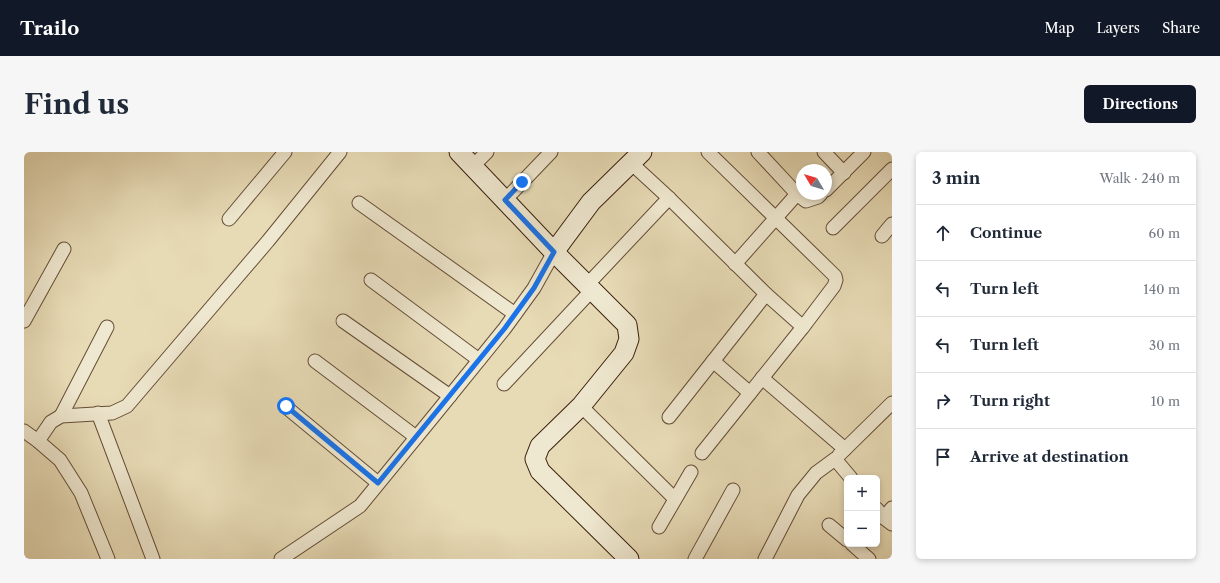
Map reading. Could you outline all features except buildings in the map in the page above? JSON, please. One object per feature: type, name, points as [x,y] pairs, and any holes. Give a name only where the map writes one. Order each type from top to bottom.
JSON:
[{"type":"street","points":[[229,219],[285,152]]},
{"type":"street","points":[[38,441],[51,422],[61,416],[112,413],[126,406],[268,241],[340,152]]},
{"type":"street","points":[[459,152],[626,325],[629,339],[624,353],[581,406],[540,446],[535,459],[540,471],[629,559]]},
{"type":"street","points":[[472,166],[487,152]]},
{"type":"street","points":[[505,200],[551,152]]},
{"type":"street","points":[[702,453],[803,327],[834,286],[836,280],[835,276],[708,152]]},
{"type":"street","points":[[758,152],[796,193]]},
{"type":"street","points":[[824,152],[844,173]]},
{"type":"street","points":[[832,184],[864,152]]},
{"type":"street","points":[[281,559],[360,506],[515,314],[534,288],[554,252],[591,202],[637,157],[669,198],[766,294],[803,327]]},
{"type":"street","points":[[833,228],[892,169]]},
{"type":"street","points":[[735,264],[796,195]]},
{"type":"street","points":[[504,384],[669,198]]},
{"type":"street","points":[[359,203],[515,314]]},
{"type":"street","points":[[882,236],[892,224]]},
{"type":"street","points":[[24,321],[64,249]]},
{"type":"street","points":[[371,280],[479,360]]},
{"type":"street","points":[[669,417],[766,294]]},
{"type":"street","points":[[343,321],[450,396]]},
{"type":"street","points":[[61,416],[107,327]]},
{"type":"street","points":[[315,361],[416,437]]},
{"type":"street","points":[[713,361],[750,393]]},
{"type":"street","points":[[762,378],[845,449]]},
{"type":"street","points":[[765,559],[798,495],[816,473],[835,459],[892,403]]},
{"type":"street","points":[[286,406],[378,483]]},
{"type":"street","points":[[581,406],[675,499]]},
{"type":"street","points":[[98,413],[153,559]]},
{"type":"street","points":[[24,431],[60,460],[82,493],[108,559]]},
{"type":"street","points":[[835,459],[848,475]]},
{"type":"street","points":[[659,527],[691,472]]},
{"type":"street","points":[[695,559],[732,490]]},
{"type":"street","points":[[829,525],[844,538]]},
{"type":"street","points":[[855,547],[869,559]]},
{"type":"route","points":[[286,406],[378,483],[505,328],[534,288],[554,252],[505,200],[522,182]]}]
